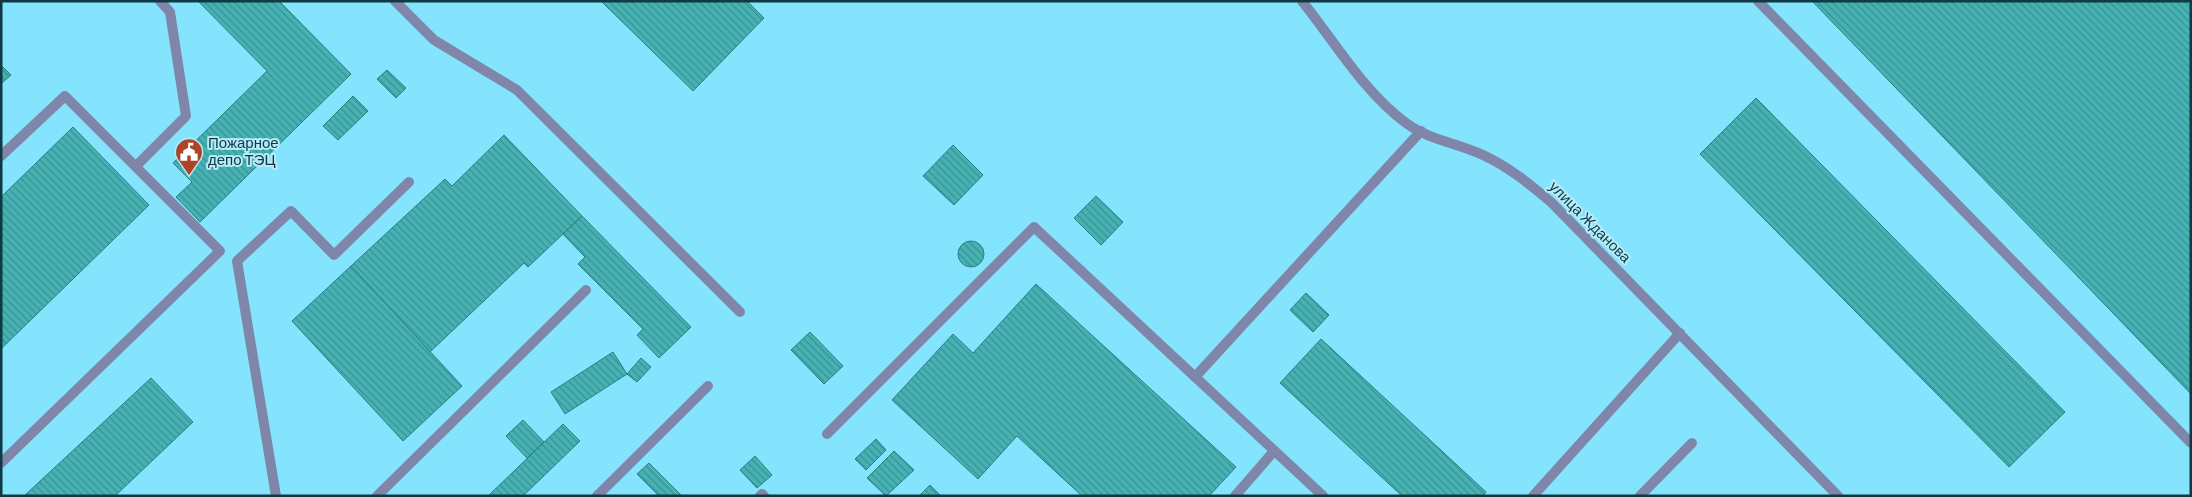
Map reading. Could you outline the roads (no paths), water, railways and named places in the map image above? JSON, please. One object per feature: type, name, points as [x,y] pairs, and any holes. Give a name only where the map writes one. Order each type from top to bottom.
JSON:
[{"type":"street","points":[[136,166],[186,116],[170,12],[160,1]]},
{"type":"street","points":[[396,1],[434,40],[517,90],[740,312]]},
{"type":"street","name":"улица Жданова","points":[[1302,1],[1379,100],[1407,124],[1436,139],[1483,155],[1521,176],[1552,203],[1838,496]]},
{"type":"street","points":[[1758,1],[2191,443]]},
{"type":"street","points":[[1,156],[65,96],[220,251],[1,464]]},
{"type":"street","points":[[1195,377],[1421,131]]},
{"type":"street","points":[[276,496],[237,262],[291,211],[334,255],[409,182]]},
{"type":"street","points":[[827,434],[1034,227],[1323,496]]},
{"type":"street","points":[[377,496],[586,290]]},
{"type":"street","points":[[1533,496],[1680,333]]},
{"type":"street","points":[[597,496],[708,386]]},
{"type":"street","points":[[1640,496],[1692,443]]},
{"type":"street","points":[[1236,496],[1274,451]]},
{"type":"street","points":[[760,496],[762,494],[764,496]]},
{"type":"place","name":"Пожарное депо ТЭЦ","points":[[189,176]]}]
